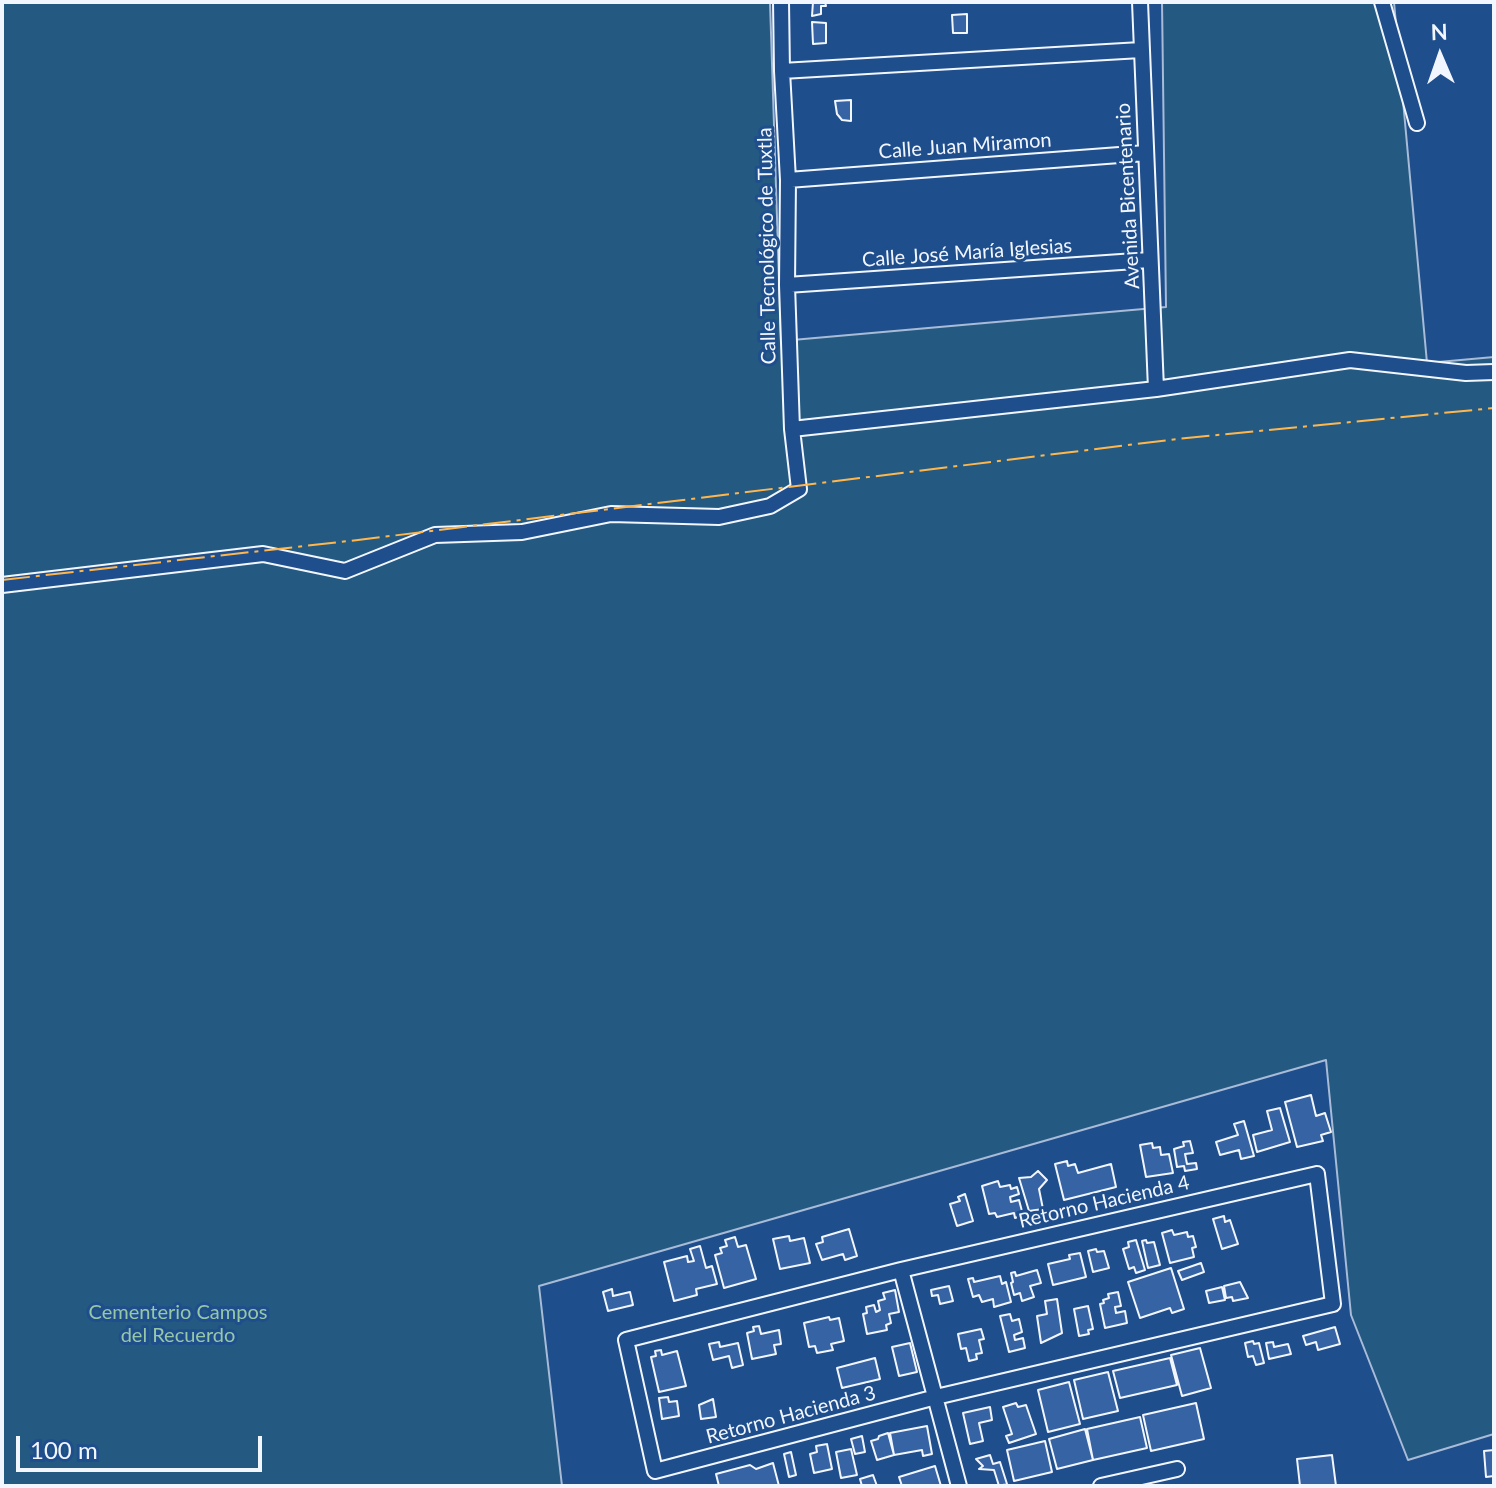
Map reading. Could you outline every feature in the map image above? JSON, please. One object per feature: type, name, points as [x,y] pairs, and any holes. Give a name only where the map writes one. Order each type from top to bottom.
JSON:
[{"type":"street","name":"Calle Tecnológico de Tuxtla","points":[[2,585],[263,554],[345,571],[435,535],[522,532],[611,514],[719,517],[770,506],[799,489],[792,429],[787,285],[788,180],[781,2]]},
{"type":"street","name":"Avenida Bicentenario","points":[[1140,2],[1156,389]]},
{"type":"street","points":[[1382,2],[1417,123]]},
{"type":"street","points":[[782,71],[1141,50]]},
{"type":"street","name":"Calle Juan Miramon","points":[[788,180],[1146,153]]},
{"type":"street","name":"Calle José María Iglesias","points":[[787,285],[1150,260]]},
{"type":"street","points":[[792,429],[1156,389],[1350,360],[1466,373],[1494,372]]},
{"type":"street","name":"Retorno Hacienda 4","points":[[901,1270],[1317,1174],[1333,1304],[936,1397]]},
{"type":"street","points":[[901,1270],[959,1486]]},
{"type":"street","name":"Retorno Hacienda 3","points":[[901,1270],[626,1340],[655,1471],[936,1397]]},
{"type":"street","points":[[1101,1486],[1177,1469]]},
{"type":"green space","name":"Cementerio Campos del Recuerdo","points":[[2,2],[770,2],[781,341],[1166,307],[1162,2],[1394,2],[1427,363],[1494,357],[1494,1434],[1408,1460],[1351,1315],[1326,1060],[539,1286],[562,1486],[2,1486]]},
{"type":"building","points":[[813,2],[825,2],[826,6],[821,6],[821,14],[812,16]]},
{"type":"building","points":[[967,14],[967,33],[953,33],[952,15]]},
{"type":"building","points":[[812,22],[826,23],[826,43],[813,44]]},
{"type":"building","points":[[851,100],[851,121],[842,120],[837,114],[835,101]]},
{"type":"building","points":[[1311,1095],[1316,1116],[1325,1113],[1331,1132],[1321,1135],[1323,1141],[1297,1147],[1285,1102]]},
{"type":"building","points":[[1280,1108],[1290,1142],[1257,1152],[1253,1135],[1272,1130],[1267,1111]]},
{"type":"building","points":[[1244,1121],[1254,1156],[1241,1159],[1239,1150],[1220,1155],[1216,1142],[1238,1135],[1234,1124]]},
{"type":"building","points":[[1190,1141],[1193,1153],[1185,1154],[1187,1164],[1196,1163],[1197,1169],[1185,1171],[1184,1166],[1177,1167],[1174,1149]]},
{"type":"building","points":[[1152,1143],[1153,1148],[1160,1147],[1161,1155],[1169,1154],[1173,1173],[1146,1177],[1140,1145]]},
{"type":"building","points":[[1067,1161],[1068,1166],[1075,1164],[1078,1173],[1111,1164],[1116,1187],[1064,1200],[1055,1164]]},
{"type":"building","points":[[1038,1171],[1047,1180],[1039,1189],[1043,1209],[1029,1211],[1019,1178],[1031,1177]]},
{"type":"building","points":[[998,1181],[1000,1187],[1017,1187],[1019,1194],[1010,1197],[1011,1202],[1019,1200],[1023,1215],[1015,1218],[1014,1213],[997,1217],[995,1213],[989,1214],[982,1186]]},
{"type":"building","points":[[965,1194],[973,1221],[957,1226],[950,1204],[960,1201],[958,1197]]},
{"type":"building","points":[[1224,1216],[1225,1222],[1230,1220],[1238,1244],[1222,1249],[1213,1219]]},
{"type":"building","points":[[849,1229],[857,1256],[845,1260],[843,1254],[822,1260],[816,1244],[823,1242],[822,1237]]},
{"type":"building","points":[[1172,1230],[1174,1235],[1187,1232],[1188,1237],[1193,1236],[1196,1247],[1192,1248],[1194,1257],[1170,1263],[1162,1233]]},
{"type":"building","points":[[789,1236],[790,1241],[804,1238],[810,1263],[780,1269],[773,1239]]},
{"type":"building","points":[[735,1237],[738,1247],[746,1245],[756,1279],[724,1288],[715,1255],[722,1253],[720,1248],[727,1246],[725,1240]]},
{"type":"building","points":[[1136,1240],[1145,1270],[1136,1273],[1134,1267],[1129,1269],[1123,1249],[1129,1247],[1128,1242]]},
{"type":"building","points":[[1146,1240],[1147,1243],[1154,1242],[1160,1265],[1148,1268],[1142,1241]]},
{"type":"building","points":[[700,1246],[706,1268],[712,1266],[717,1284],[696,1289],[697,1295],[674,1301],[664,1262],[687,1256],[688,1262],[694,1261],[690,1249]]},
{"type":"building","points":[[1096,1249],[1097,1252],[1104,1251],[1109,1268],[1093,1272],[1088,1251]]},
{"type":"building","points":[[1080,1253],[1086,1277],[1053,1285],[1048,1264],[1070,1259],[1069,1255]]},
{"type":"building","points":[[1201,1263],[1204,1272],[1182,1280],[1178,1271]]},
{"type":"building","points":[[1171,1268],[1184,1309],[1172,1313],[1170,1308],[1140,1318],[1128,1282]]},
{"type":"building","points":[[1037,1270],[1041,1283],[1030,1286],[1034,1297],[1022,1301],[1020,1293],[1014,1295],[1011,1273],[1015,1272],[1016,1276]]},
{"type":"building","points":[[1000,1276],[1002,1284],[1006,1282],[1011,1302],[994,1307],[993,1299],[982,1302],[979,1295],[973,1297],[968,1279],[973,1278],[974,1282]]},
{"type":"building","points":[[1240,1282],[1248,1298],[1233,1301],[1232,1297],[1226,1298],[1224,1286]]},
{"type":"building","points":[[949,1286],[953,1301],[940,1304],[938,1295],[932,1296],[931,1290]]},
{"type":"building","points":[[1222,1287],[1225,1300],[1209,1303],[1206,1291]]},
{"type":"building","points":[[612,1289],[613,1296],[630,1292],[633,1305],[608,1311],[603,1292]]},
{"type":"building","points":[[895,1290],[899,1312],[889,1314],[891,1323],[886,1325],[887,1330],[867,1334],[863,1314],[867,1313],[866,1307],[874,1305],[876,1312],[880,1310],[878,1301],[885,1299],[883,1293]]},
{"type":"building","points":[[1118,1292],[1121,1306],[1115,1307],[1116,1313],[1125,1311],[1127,1323],[1105,1328],[1100,1304],[1109,1298],[1108,1294]]},
{"type":"building","points":[[1057,1299],[1062,1333],[1041,1343],[1037,1316],[1047,1314],[1045,1301]]},
{"type":"building","points":[[1088,1306],[1093,1329],[1088,1330],[1089,1334],[1079,1336],[1074,1309]]},
{"type":"building","points":[[1010,1314],[1012,1321],[1019,1319],[1022,1332],[1014,1335],[1015,1340],[1023,1338],[1025,1348],[1009,1352],[1000,1316]]},
{"type":"building","points":[[829,1317],[830,1320],[839,1318],[844,1341],[831,1344],[833,1350],[817,1353],[815,1346],[809,1347],[804,1323]]},
{"type":"building","points":[[759,1326],[761,1334],[779,1330],[781,1344],[774,1345],[776,1354],[752,1359],[747,1333]]},
{"type":"building","points":[[1335,1327],[1340,1344],[1318,1350],[1316,1342],[1306,1345],[1303,1336]]},
{"type":"building","points":[[981,1329],[984,1339],[979,1340],[982,1353],[976,1354],[977,1359],[969,1361],[966,1348],[961,1349],[958,1334]]},
{"type":"building","points":[[1253,1341],[1254,1344],[1259,1343],[1264,1363],[1256,1365],[1253,1356],[1248,1357],[1245,1343]]},
{"type":"building","points":[[719,1342],[720,1347],[738,1343],[743,1365],[732,1368],[729,1356],[713,1360],[709,1344]]},
{"type":"building","points":[[1273,1342],[1274,1347],[1288,1344],[1291,1354],[1269,1359],[1266,1343]]},
{"type":"building","points":[[910,1343],[917,1372],[899,1376],[892,1347]]},
{"type":"building","points":[[1200,1348],[1211,1388],[1182,1396],[1171,1355]]},
{"type":"building","points":[[661,1350],[662,1355],[677,1351],[686,1386],[659,1392],[651,1357],[656,1356],[655,1351]]},
{"type":"building","points":[[875,1358],[880,1379],[842,1388],[837,1368]]},
{"type":"building","points":[[1170,1358],[1177,1385],[1120,1398],[1113,1371]]},
{"type":"building","points":[[1108,1372],[1118,1411],[1083,1419],[1074,1380]]},
{"type":"building","points":[[1069,1382],[1080,1424],[1048,1432],[1038,1390]]},
{"type":"building","points":[[668,1397],[669,1402],[677,1401],[679,1416],[662,1419],[659,1398]]},
{"type":"building","points":[[713,1399],[716,1417],[701,1419],[699,1405]]},
{"type":"building","points":[[1016,1403],[1018,1407],[1026,1405],[1036,1434],[1009,1443],[1006,1436],[1012,1434],[1003,1407]]},
{"type":"building","points":[[1196,1403],[1204,1439],[1151,1451],[1143,1415]]},
{"type":"building","points":[[990,1407],[992,1420],[979,1423],[983,1441],[970,1444],[963,1413]]},
{"type":"building","points":[[1140,1417],[1147,1448],[1093,1460],[1087,1429]]},
{"type":"building","points":[[927,1426],[932,1454],[923,1456],[922,1450],[894,1455],[890,1433]]},
{"type":"building","points":[[1085,1429],[1093,1460],[1057,1469],[1049,1439]]},
{"type":"building","points":[[888,1433],[894,1455],[877,1460],[871,1441]]},
{"type":"building","points":[[862,1436],[865,1452],[855,1454],[851,1439]]},
{"type":"building","points":[[1045,1441],[1052,1472],[1014,1481],[1007,1450]]},
{"type":"building","points":[[827,1444],[832,1469],[814,1473],[810,1454],[817,1452],[816,1446]]},
{"type":"building","points":[[851,1449],[857,1475],[841,1478],[836,1452]]},
{"type":"building","points":[[1494,1450],[1494,1476],[1486,1477],[1484,1451]]},
{"type":"building","points":[[791,1452],[796,1475],[789,1477],[784,1454]]},
{"type":"building","points":[[990,1455],[993,1464],[1000,1462],[1007,1484],[999,1486],[994,1470],[979,1469],[983,1466],[976,1459]]},
{"type":"building","points":[[1332,1455],[1336,1486],[1300,1486],[1297,1459]]},
{"type":"building","points":[[773,1463],[779,1486],[719,1486],[716,1474],[750,1465],[756,1469]]},
{"type":"building","points":[[935,1466],[941,1486],[902,1486],[899,1477]]},
{"type":"building","points":[[873,1475],[877,1486],[862,1486],[860,1479]]},
{"type":"power","points":[[2,580],[358,540],[1177,439],[1494,408]]}]
